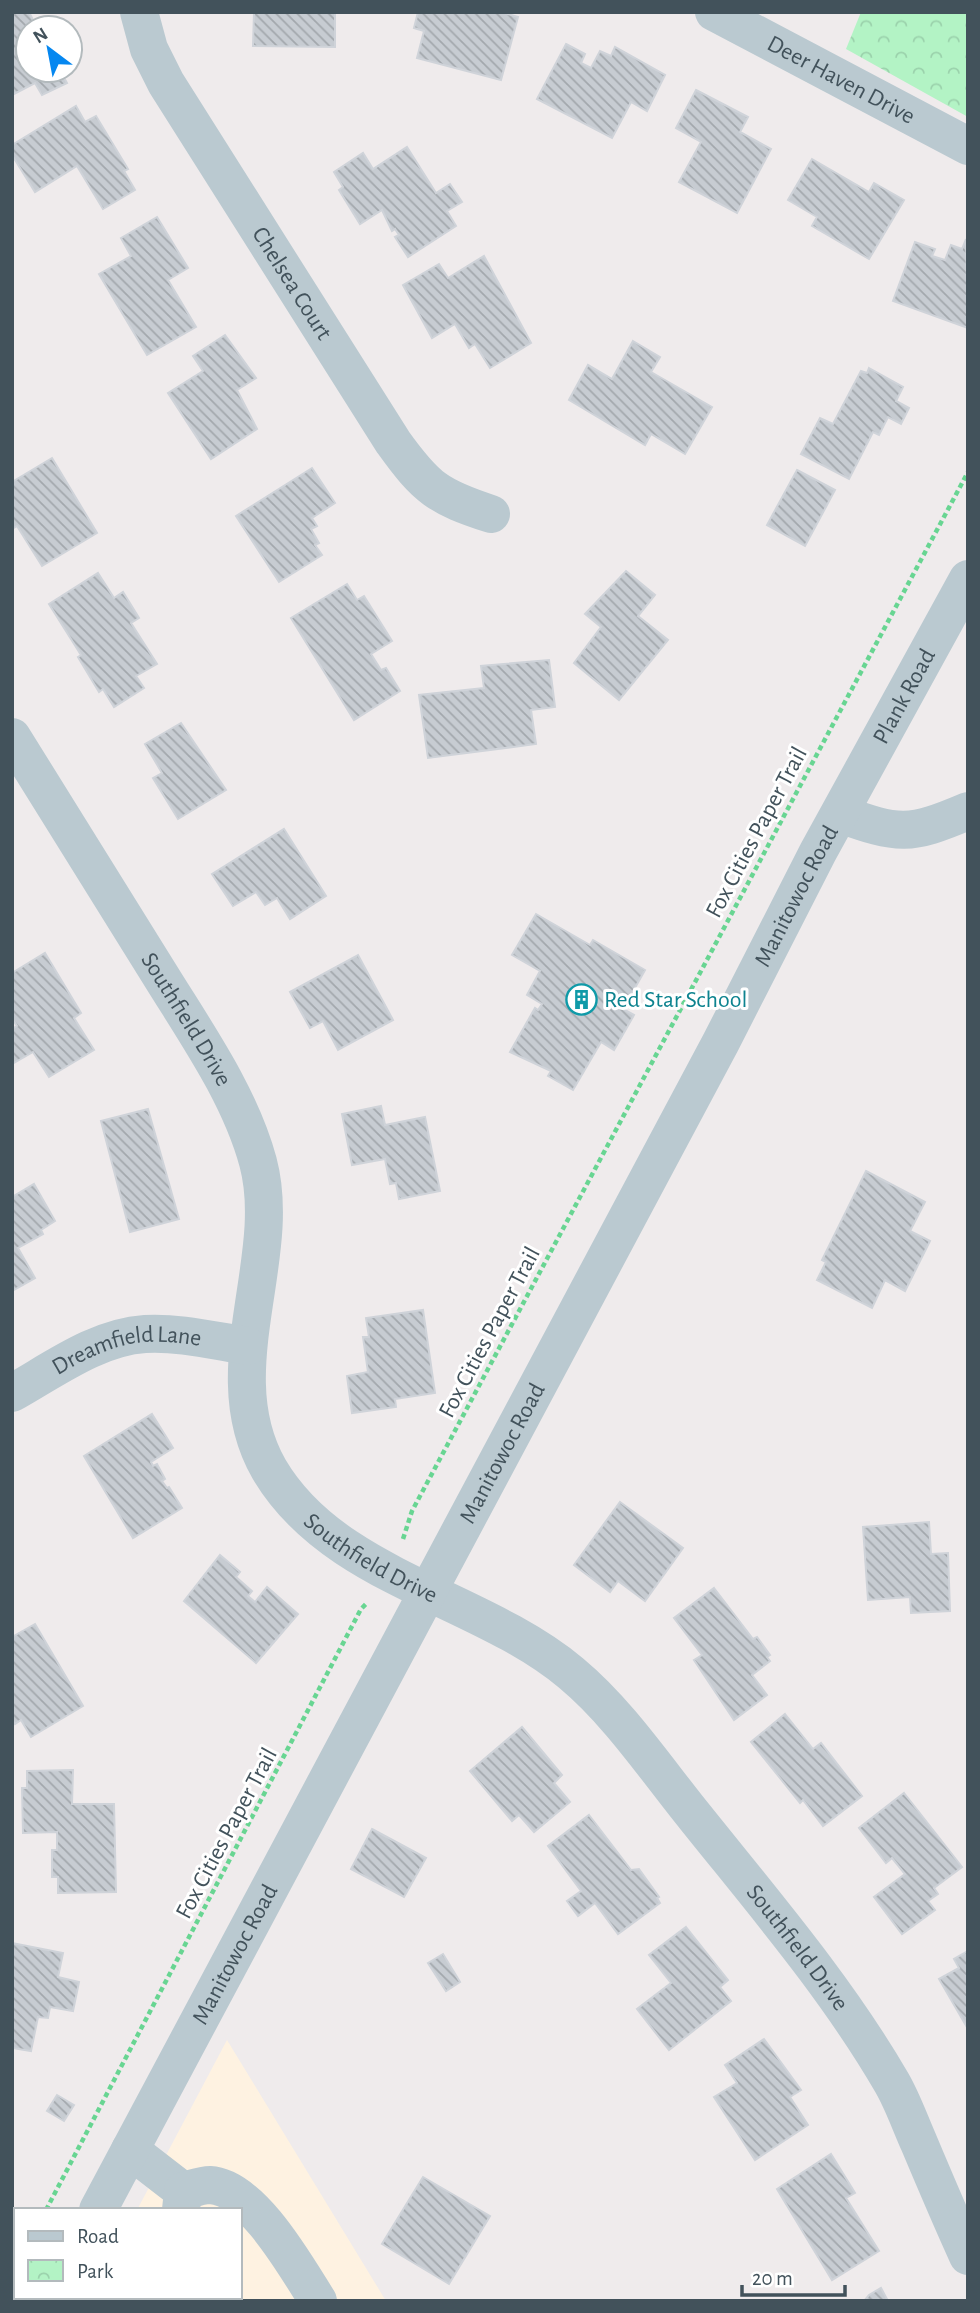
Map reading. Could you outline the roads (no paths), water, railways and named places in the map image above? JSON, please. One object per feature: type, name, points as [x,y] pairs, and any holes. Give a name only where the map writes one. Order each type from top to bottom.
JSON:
[{"type":"street","name":"Chelsea Court","points":[[139,12],[149,49],[166,83],[416,475],[449,501],[491,514]]},
{"type":"street","name":"Deer Haven Drive","points":[[714,12],[968,146]]},
{"type":"street","name":"Plank Road","points":[[840,814],[968,579]]},
{"type":"street","name":"Southfield Drive","points":[[12,737],[195,1032],[247,1127],[260,1166],[265,1206],[248,1346],[250,1407],[254,1431],[268,1468],[318,1528],[345,1548],[510,1632],[572,1673],[620,1724],[763,1902],[847,2014],[894,2086],[956,2195],[968,2256]]},
{"type":"street","name":"Manitowoc Road","points":[[99,2208],[840,814],[879,828],[909,832],[968,811]]},
{"type":"street","name":"Dreamfield Lane","points":[[12,1393],[89,1350],[119,1338],[145,1334],[174,1335],[248,1346]]},
{"type":"street","points":[[130,2150],[182,2200],[211,2185],[236,2195],[275,2232],[318,2301]]},
{"type":"place","name":"Red Star School","points":[[581,999]]}]
